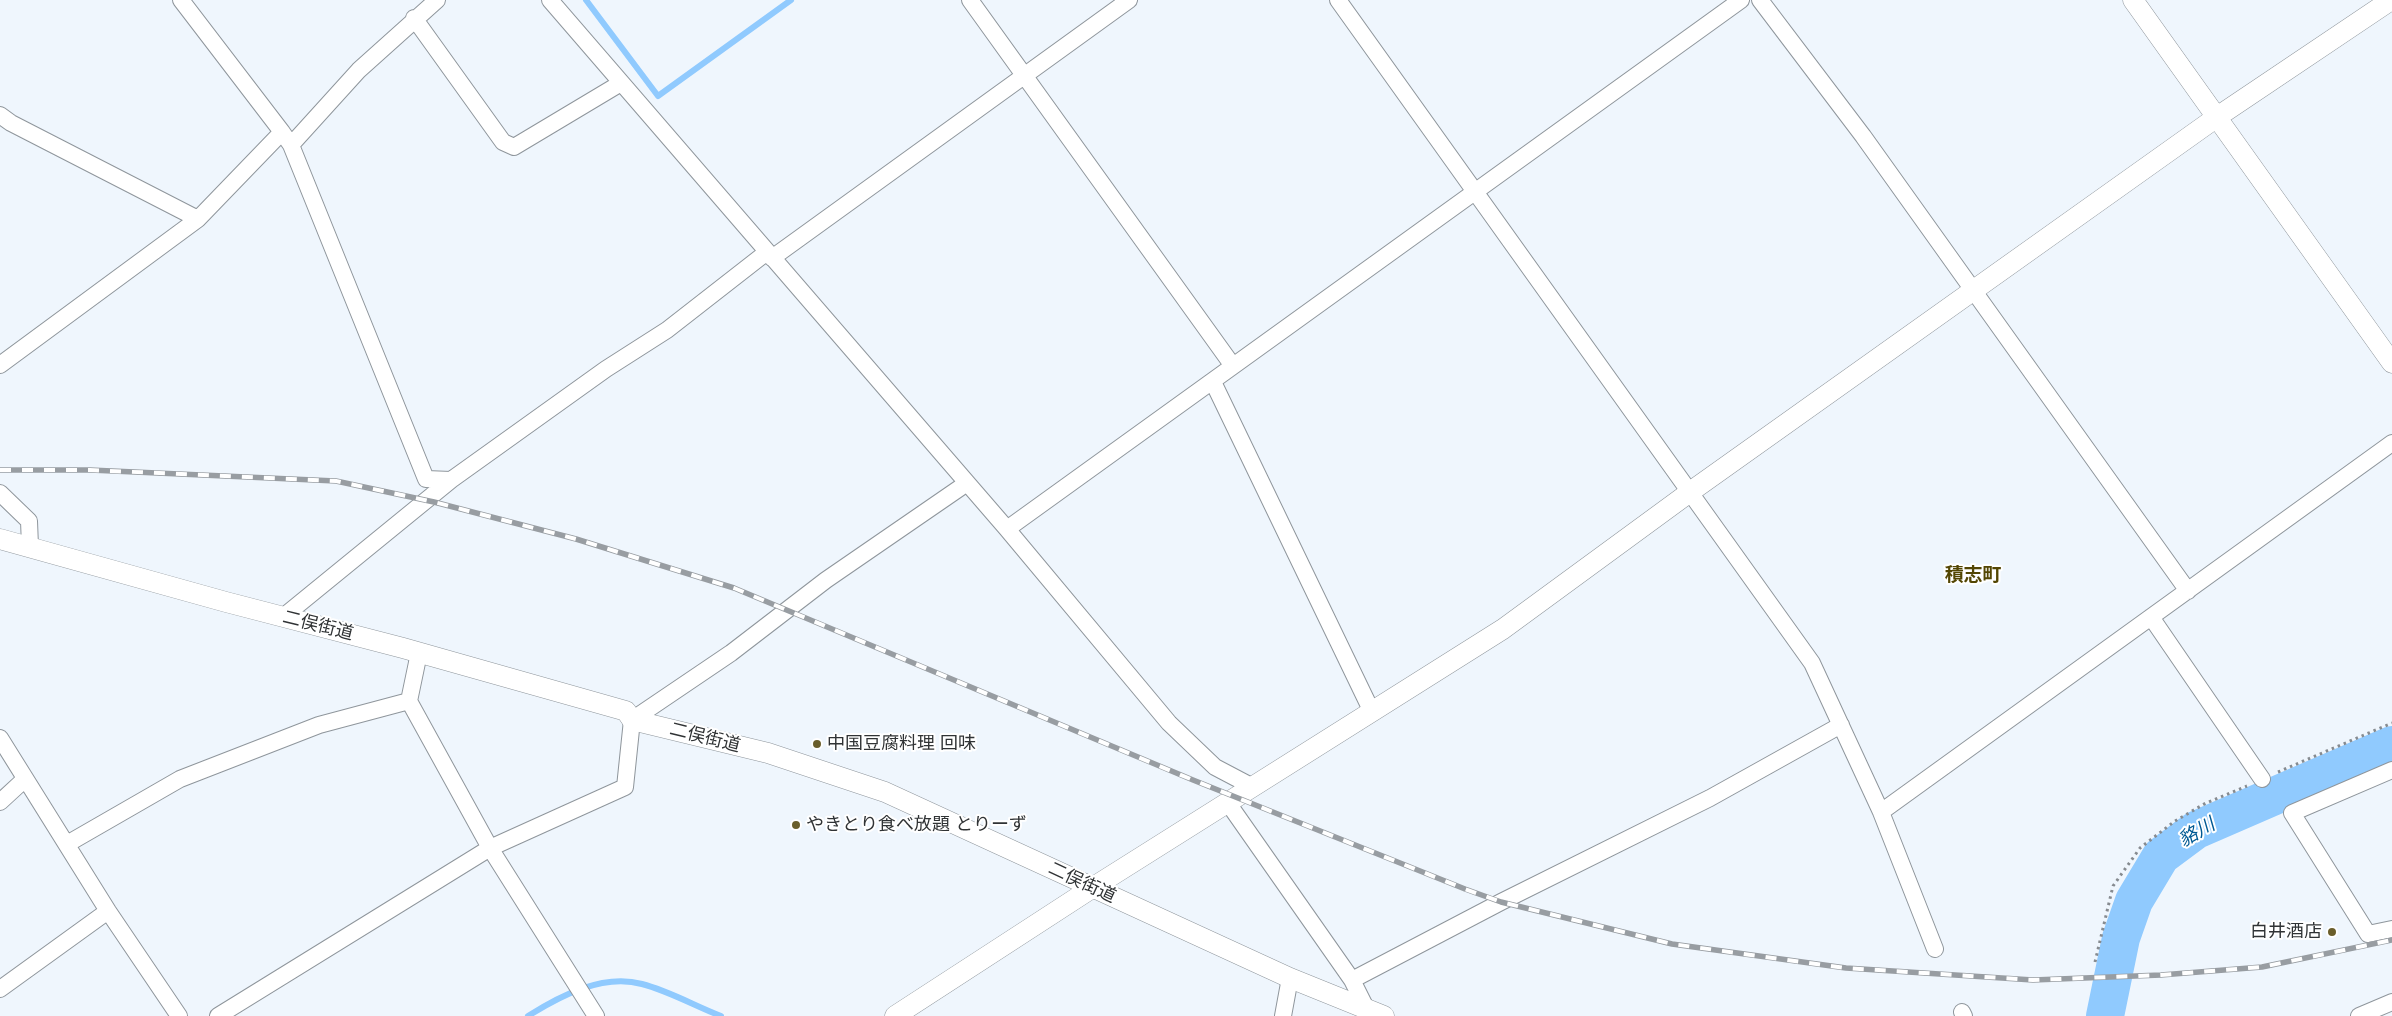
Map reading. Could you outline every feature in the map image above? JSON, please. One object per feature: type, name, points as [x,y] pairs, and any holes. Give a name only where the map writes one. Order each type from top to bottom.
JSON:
[{"type":"street","points":[[180,0],[286,138],[426,479],[451,480]]},
{"type":"street","points":[[0,364],[198,218],[414,18],[437,0]]},
{"type":"street","points":[[550,0],[968,483],[1169,723],[1215,767],[1253,787]]},
{"type":"street","points":[[970,0],[1233,366]]},
{"type":"street","points":[[283,616],[451,480],[606,369],[667,330],[769,255],[1129,0]]},
{"type":"street","points":[[1338,0],[1812,663],[1881,812],[1935,948]]},
{"type":"street","points":[[1007,529],[1741,0]]},
{"type":"street","points":[[1760,0],[1863,136],[2188,591]]},
{"type":"street","points":[[2133,0],[2392,363]]},
{"type":"street","points":[[895,1016],[1092,888],[1503,629],[1690,492],[2217,117],[2391,0]]},
{"type":"street","points":[[414,18],[503,142],[514,147],[621,83]]},
{"type":"street","points":[[0,115],[11,123],[198,218]]},
{"type":"street","points":[[1213,382],[1372,712]]},
{"type":"street","points":[[1881,812],[2392,443]]},
{"type":"street","points":[[218,1016],[490,848],[625,787],[632,720],[731,653],[826,580],[968,483]]},
{"type":"street","points":[[0,493],[29,521],[30,546]]},
{"type":"street","name":"二俣街道","points":[[0,539],[626,711],[632,720],[768,753],[885,792],[1290,978],[1375,1012]]},
{"type":"street","points":[[2151,618],[2262,779]]},
{"type":"street","points":[[419,653],[410,701],[490,848],[592,1009]]},
{"type":"street","points":[[67,844],[180,779],[319,725],[410,701]]},
{"type":"street","points":[[1352,980],[1501,902],[1710,798],[1841,726]]},
{"type":"street","points":[[0,738],[108,910],[178,1016]]},
{"type":"street","points":[[2392,770],[2292,813],[2368,934],[2392,929]]},
{"type":"street","points":[[0,802],[25,779]]},
{"type":"street","points":[[1228,803],[1375,1012]]},
{"type":"street","points":[[0,989],[108,910]]},
{"type":"street","points":[[1282,1016],[1290,978]]},
{"type":"street","points":[[2359,1016],[2392,1002]]},
{"type":"path","points":[[2095,962],[2113,886],[2140,848],[2175,821],[2206,803],[2392,723]]},
{"type":"waterway","points":[[586,0],[658,96],[791,0]]},
{"type":"waterway","name":"貉川","points":[[2105,1016],[2121,938],[2134,901],[2161,856],[2196,830],[2392,745]]},
{"type":"waterway","points":[[528,1016],[582,988],[597,984],[627,981],[662,991],[721,1016]]},
{"type":"railway","points":[[0,470],[90,470],[336,481],[434,502],[576,539],[734,588],[1193,780],[1465,889],[1501,902],[1672,944],[1846,968],[2033,980],[2161,975],[2262,967],[2392,940]]},
{"type":"place","name":"中国豆腐料理 回味","points":[[817,744]]},
{"type":"place","name":"やきとり食べ放題 とりーず","points":[[796,825]]},
{"type":"place","name":"白井酒店","points":[[2332,932]]},
{"type":"district","name":"積志町","points":[[1973,576]]}]
